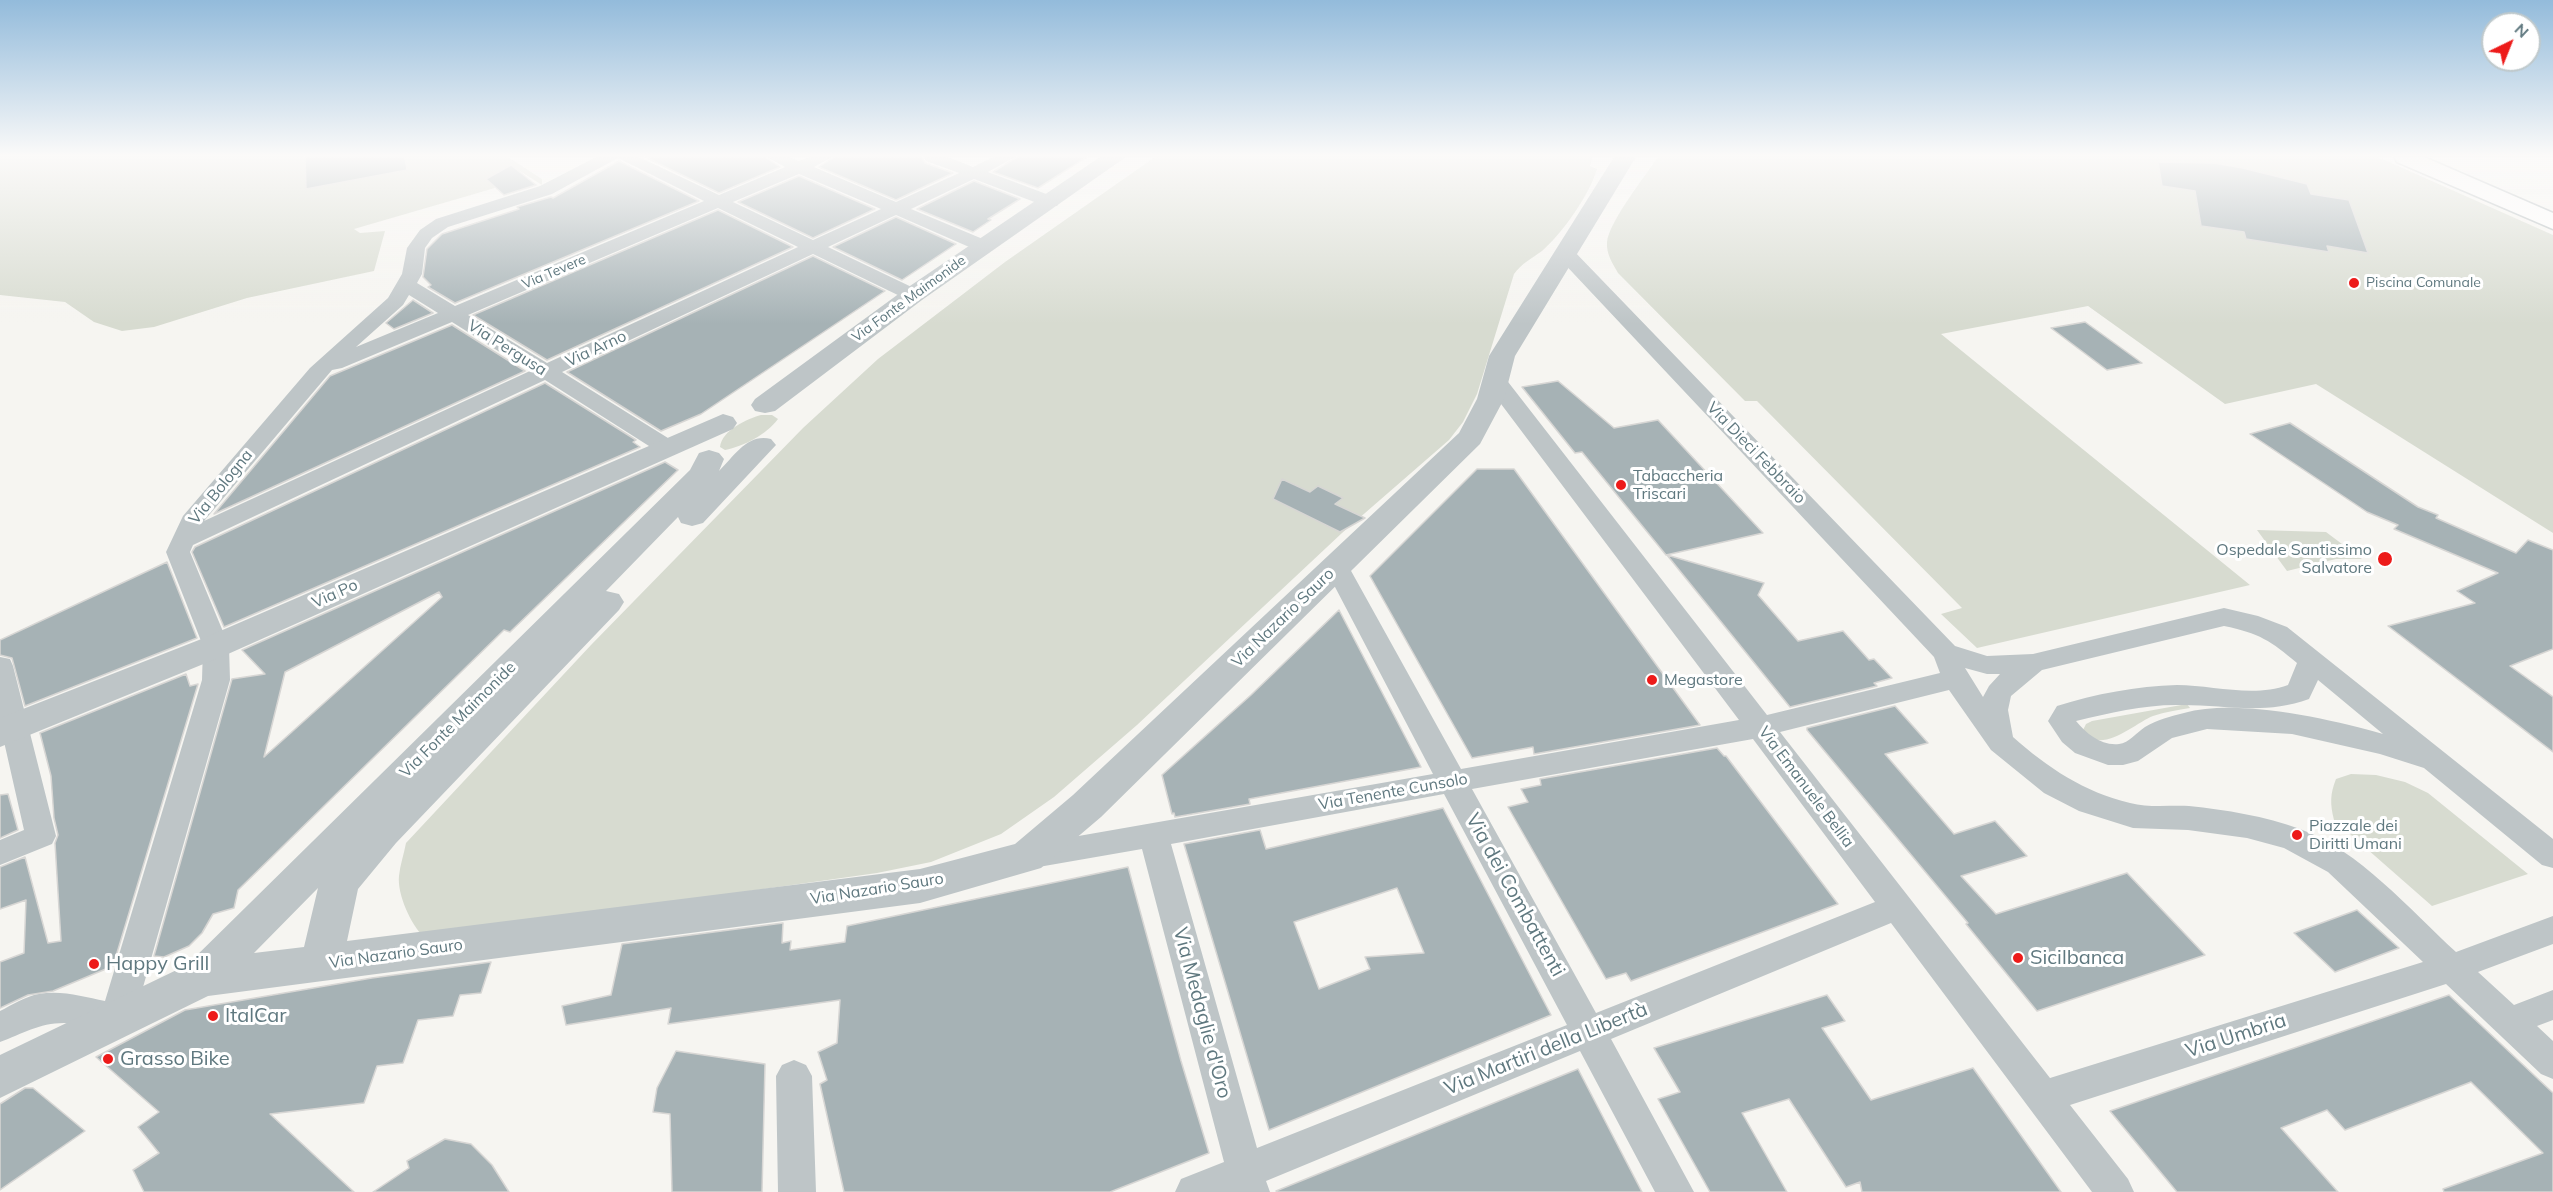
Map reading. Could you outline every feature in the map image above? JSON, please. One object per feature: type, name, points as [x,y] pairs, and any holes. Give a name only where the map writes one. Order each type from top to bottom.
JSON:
[{"type":"main road","points":[[2532,213],[2553,222]]},
{"type":"street","name":"Via Bologna","points":[[117,1019],[216,680],[216,646],[178,552],[191,521],[317,372],[396,301],[412,274],[416,248],[426,234],[442,224],[477,213]]},
{"type":"street","name":"Via Tevere","points":[[317,372],[694,213]]},
{"type":"street","points":[[741,213],[914,295]]},
{"type":"street","name":"Via Arno","points":[[184,540],[888,213]]},
{"type":"street","points":[[905,213],[983,246]]},
{"type":"street","name":"Via Fonte Maimonide","points":[[202,978],[703,474],[710,434],[723,423],[743,412],[765,405],[914,295],[1035,213]]},
{"type":"street","name":"Via Fonte Maimonide","points":[[321,964],[339,883],[382,832],[849,360],[929,298],[1054,213]]},
{"type":"street","name":"Via Nazario Sauro","points":[[0,1077],[202,978],[920,886],[1027,857],[1087,806],[1470,438],[1487,412],[1497,383],[1502,356],[1590,213]]},
{"type":"street","name":"Via Dieci Febbraio","points":[[1565,253],[1951,666],[2001,742],[2025,765],[2054,785],[2089,803],[2133,816],[2188,818],[2247,826],[2292,838],[2339,863],[2439,971],[2509,1022],[2553,1063]]},
{"type":"street","name":"Via Pergusa","points":[[407,285],[668,448]]},
{"type":"street","name":"Via Emanuele Bellia","points":[[1497,383],[2115,1192]]},
{"type":"street","points":[[668,448],[705,458],[733,458],[781,427],[787,405],[778,403],[765,405]]},
{"type":"street","name":"Via Po","points":[[8,730],[216,646],[723,423]]},
{"type":"street","name":"Via dei Combattenti","points":[[1336,566],[1675,1192]]},
{"type":"street","points":[[1951,666],[2033,663],[2224,617],[2248,622],[2278,633],[2553,856]]},
{"type":"street","points":[[2312,660],[2299,692],[2290,696],[2277,699],[2198,695],[2146,698],[2067,712],[2062,721],[2067,732],[2099,754],[2118,755],[2134,752],[2151,737],[2174,725],[2206,718],[2282,721],[2340,732],[2436,761]]},
{"type":"street","points":[[2001,742],[1993,708],[1996,694],[2008,681],[2033,663]]},
{"type":"street","points":[[0,666],[8,730],[41,836],[0,853]]},
{"type":"street","name":"Via Tenente Cunsolo","points":[[1027,857],[1760,727],[1951,666]]},
{"type":"street","name":"Via Medaglie d'Oro","points":[[1153,835],[1248,1182]]},
{"type":"street","name":"Via Martiri della Libertà","points":[[1194,1192],[1248,1182],[1589,1032],[1898,907]]},
{"type":"street","name":"Via Umbria","points":[[2043,1097],[2439,971],[2553,930]]},
{"type":"street","points":[[2509,1022],[2553,1005]]},
{"type":"street","points":[[0,1027],[39,1009],[67,1008],[117,1019]]},
{"type":"street","points":[[794,1076],[797,1192]]},
{"type":"shaded area","points":[[0,213],[410,213],[354,229],[360,233],[385,231],[374,271],[247,298],[154,327],[122,331],[94,322],[65,302],[0,295]]},
{"type":"shaded area","points":[[1076,213],[1574,213],[1550,244],[1523,264],[1514,274],[1477,394],[1463,422],[1449,440],[1342,533],[1137,725],[1054,797],[1001,834],[931,862],[877,873],[424,937],[410,917],[400,891],[400,868],[406,843],[591,645],[803,428],[878,359],[1005,262]]},
{"type":"shaded area","points":[[1620,213],[2503,213],[2553,235],[2553,533],[2316,384],[2225,404],[2088,306],[1941,334],[2250,585],[1977,648],[1941,614],[1962,608],[1757,401],[1745,401],[1618,273],[1610,259],[1607,242]]},
{"type":"shaded area","points":[[761,415],[772,415],[778,419],[761,435],[747,443],[725,450],[720,447],[730,430],[742,422]]},
{"type":"shaded area","points":[[2257,530],[2326,532],[2362,559],[2336,559],[2287,571]]},
{"type":"shaded area","points":[[2187,704],[2190,708],[2153,716],[2107,739],[2098,740],[2090,737],[2083,730],[2086,724],[2092,721]]},
{"type":"shaded area","points":[[2351,774],[2376,775],[2405,782],[2428,793],[2528,874],[2432,906],[2334,820],[2331,799],[2336,779]]},
{"type":"building","points":[[508,213],[671,213],[455,303],[428,287],[431,285],[423,277],[427,249],[442,234]]},
{"type":"building","points":[[712,213],[723,213],[793,247],[547,360],[473,315]]},
{"type":"building","points":[[760,213],[867,213],[813,238]]},
{"type":"building","points":[[926,213],[998,213],[973,232]]},
{"type":"building","points":[[2199,213],[2354,213],[2368,253],[2327,246],[2329,252],[2246,239],[2244,232],[2201,226]]},
{"type":"building","points":[[896,217],[956,244],[902,280],[833,247]]},
{"type":"building","points":[[813,256],[885,291],[701,414],[661,431],[567,372]]},
{"type":"building","points":[[413,300],[433,313],[394,329],[386,323]]},
{"type":"building","points":[[2085,322],[2142,363],[2107,370],[2051,328]]},
{"type":"building","points":[[452,325],[525,371],[214,514],[330,376]]},
{"type":"building","points":[[1558,381],[1614,428],[1658,420],[1763,533],[1666,555],[1582,452],[1575,453],[1522,387]]},
{"type":"building","points":[[545,383],[636,440],[633,442],[640,447],[224,627],[192,552],[195,547]]},
{"type":"building","points":[[2290,423],[2418,507],[2438,515],[2436,518],[2516,553],[2528,540],[2553,550],[2553,649],[2510,666],[2553,697],[2553,752],[2388,626],[2475,603],[2457,591],[2498,573],[2394,529],[2398,525],[2367,512],[2250,434]]},
{"type":"building","points":[[665,462],[678,470],[510,632],[504,630],[238,890],[234,908],[213,914],[202,933],[189,946],[164,957],[154,956],[232,679],[265,674],[242,650]],"holes":[[[439,592],[442,597],[264,757],[285,672]]]},
{"type":"building","points":[[1477,469],[1514,469],[1700,725],[1534,754],[1533,747],[1472,758],[1370,576]]},
{"type":"building","points":[[1282,479],[1310,492],[1318,486],[1343,498],[1335,504],[1365,518],[1340,532],[1273,499]]},
{"type":"building","points":[[1667,555],[1764,583],[1758,595],[1798,641],[1843,631],[1869,660],[1874,659],[1892,678],[1874,683],[1877,686],[1790,707]]},
{"type":"building","points":[[167,562],[197,638],[25,706],[12,658],[0,655],[0,640]]},
{"type":"building","points":[[1339,610],[1421,767],[1249,799],[1250,804],[1175,817],[1174,813],[1172,814],[1162,775],[1251,695]]},
{"type":"building","points":[[186,674],[190,686],[198,684],[113,966],[53,991],[28,995],[0,1008],[0,962],[24,953],[26,900],[0,909],[0,867],[25,857],[48,943],[61,941],[55,843],[58,835],[54,818],[51,776],[40,733]]},
{"type":"building","points":[[1895,706],[1928,743],[1885,754],[1954,834],[1995,821],[2027,856],[1961,876],[1996,914],[2127,873],[2205,955],[2037,1011],[1966,924],[1968,923],[1807,730],[1807,728]]},
{"type":"building","points":[[1717,748],[1726,756],[1838,904],[1631,981],[1626,973],[1606,979],[1508,807],[1528,802],[1521,789],[1541,785],[1540,779]]},
{"type":"building","points":[[8,794],[18,830],[0,838],[0,795]]},
{"type":"building","points":[[1443,808],[1551,1015],[1269,1130],[1184,844],[1260,830],[1266,849]],"holes":[[[1397,888],[1424,953],[1365,957],[1370,969],[1319,989],[1294,922]]]},
{"type":"building","points":[[1128,867],[1181,1061],[1209,1153],[1110,1192],[844,1192],[820,1084],[827,1080],[818,1052],[837,1043],[840,1000],[668,1024],[671,1008],[566,1025],[562,1006],[611,995],[622,944],[783,923],[782,943],[791,941],[790,950],[845,942],[847,926]]},
{"type":"building","points":[[2357,910],[2399,948],[2335,972],[2294,933]]},
{"type":"building","points":[[491,962],[481,993],[460,995],[453,1016],[418,1020],[403,1063],[377,1066],[364,1103],[270,1114],[354,1192],[144,1192],[133,1170],[159,1153],[138,1127],[159,1112],[96,1057],[185,1010],[372,978]]},
{"type":"building","points":[[1827,995],[1845,1021],[1822,1028],[1871,1100],[1973,1068],[2061,1192],[1862,1192],[1860,1182],[1846,1187],[1789,1099],[1742,1113],[1787,1192],[1710,1192],[1658,1099],[1680,1092],[1654,1048]]},
{"type":"building","points":[[2449,995],[2553,1093],[2553,1192],[2444,1192],[2443,1189],[2543,1153],[2471,1082],[2345,1130],[2327,1110],[2281,1128],[2338,1192],[2177,1192],[2110,1111]]},
{"type":"building","points":[[676,1051],[765,1064],[762,1192],[672,1192],[670,1114],[653,1112],[657,1088]]},
{"type":"building","points":[[1578,1069],[1642,1192],[1276,1191]]},
{"type":"building","points":[[25,1088],[33,1088],[85,1131],[0,1190],[0,1104]]},
{"type":"building","points":[[445,1139],[471,1144],[492,1165],[509,1192],[373,1192],[409,1168],[407,1161]]},
{"type":"place","name":"Piscina Comunale","points":[[2354,283]]},
{"type":"place","name":"Tabaccheria Triscari","points":[[1621,485]]},
{"type":"place","name":"Ospedale Santissimo Salvatore","points":[[2385,559]]},
{"type":"place","name":"Megastore","points":[[1652,680]]},
{"type":"place","name":"Piazzale dei Diritti Umani","points":[[2297,835]]},
{"type":"place","name":"Sicilbanca","points":[[2018,958]]},
{"type":"place","name":"Happy Grill","points":[[94,964]]},
{"type":"place","name":"ItalCar","points":[[213,1016]]},
{"type":"place","name":"Grasso Bike","points":[[108,1059]]}]
